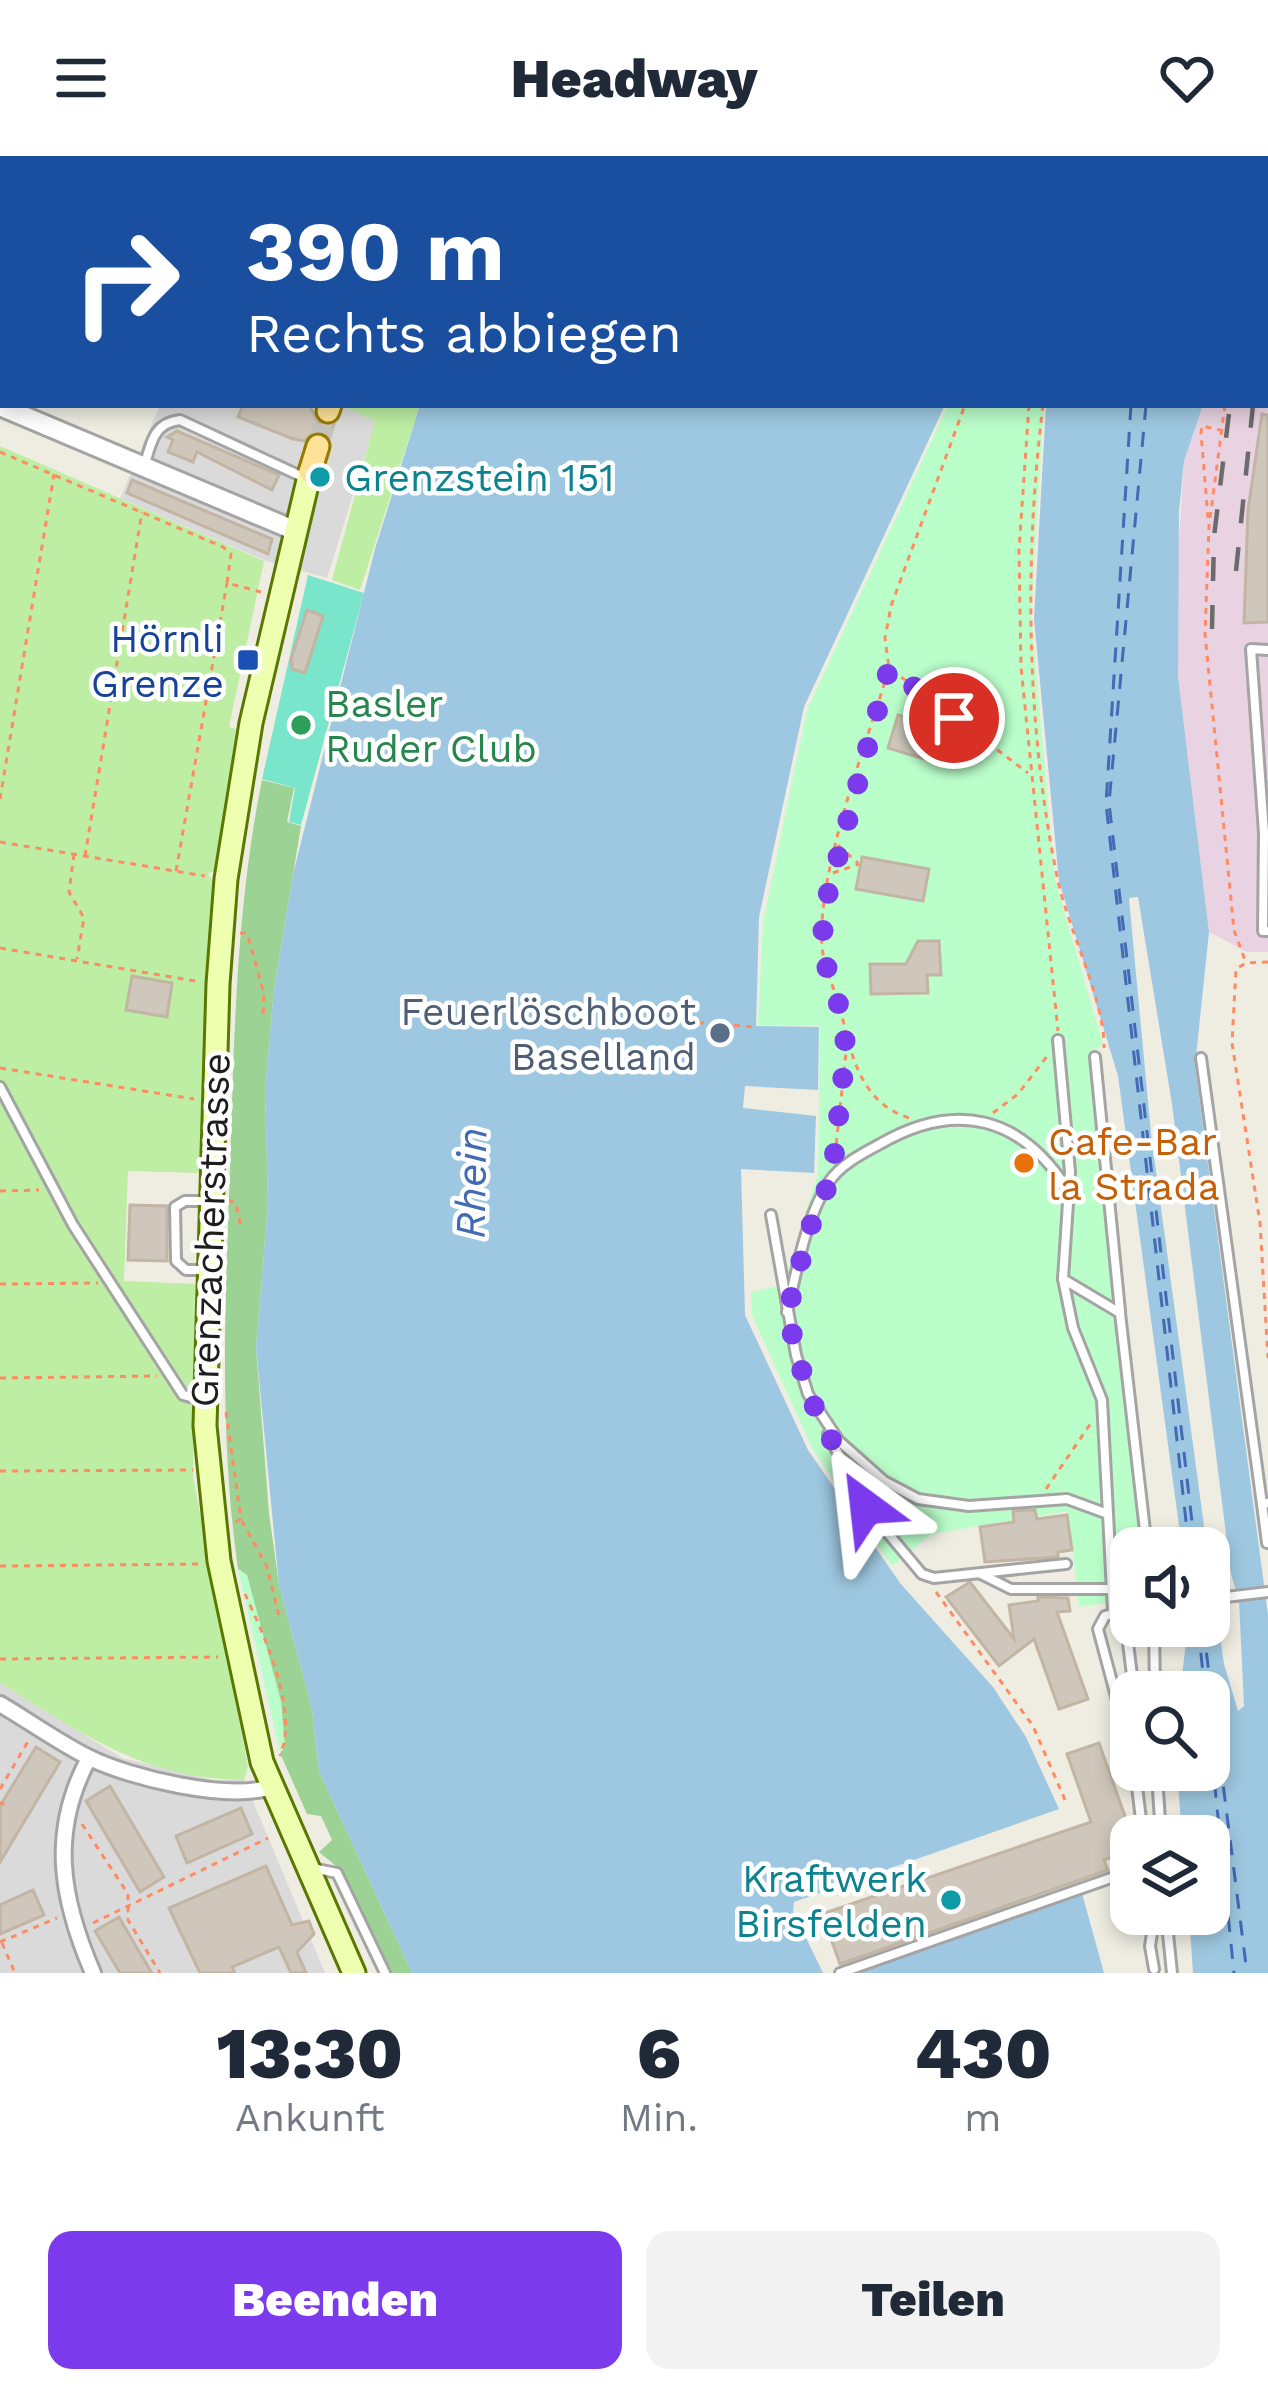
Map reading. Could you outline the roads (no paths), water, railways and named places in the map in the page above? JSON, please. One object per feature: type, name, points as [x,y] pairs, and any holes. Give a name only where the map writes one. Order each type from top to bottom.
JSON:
[{"type":"main road","points":[[309,476],[318,446]]},
{"type":"main road","name":"Grenzacherstrasse","points":[[309,476],[251,724],[226,879],[214,1101],[218,1201],[208,1270],[212,1400],[206,1469],[245,1696],[272,1787],[354,1973]]},
{"type":"street","points":[[5,408],[296,531]]},
{"type":"street","points":[[0,1704],[89,1758],[192,1786],[272,1787]]},
{"type":"street","points":[[89,1758],[70,1802],[61,1850],[70,1912],[93,1973]]},
{"type":"lane","points":[[144,467],[156,431],[166,422],[180,420],[309,476]]},
{"type":"lane","points":[[1268,650],[1251,650],[1266,833],[1264,931],[1268,931]]},
{"type":"lane","points":[[1058,1040],[1070,1193],[1063,1279],[1073,1328],[1102,1400],[1110,1552]]},
{"type":"lane","points":[[1095,1057],[1145,1527]]},
{"type":"lane","points":[[1201,1058],[1268,1543]]},
{"type":"lane","points":[[0,1087],[52,1188],[183,1396],[212,1400]]},
{"type":"lane","points":[[787,1314],[809,1230],[832,1176],[922,1122],[984,1120],[1034,1148],[1070,1193]]},
{"type":"lane","points":[[208,1270],[179,1268],[175,1207],[185,1201],[218,1201]]},
{"type":"lane","points":[[771,1215],[787,1314],[808,1394],[838,1462],[905,1560],[934,1578],[1066,1564]]},
{"type":"lane","points":[[1063,1279],[1120,1312]]},
{"type":"lane","points":[[825,1426],[884,1480],[918,1499],[969,1506],[1077,1501],[1108,1514]]},
{"type":"lane","points":[[980,1573],[1011,1589],[1110,1589]]},
{"type":"lane","points":[[1230,1597],[1268,1592]]},
{"type":"lane","points":[[1110,1617],[1100,1622],[1098,1638],[1110,1680]]},
{"type":"lane","points":[[309,1868],[337,1873],[385,1973]]},
{"type":"lane","points":[[840,1973],[1110,1878]]},
{"type":"lane","points":[[1152,1935],[1154,1969]]},
{"type":"lane","points":[[1168,1935],[1172,1973]]},
{"type":"water","name":"Rhein","points":[[419,408],[944,408],[804,707],[759,917],[756,1026],[819,1027],[818,1090],[745,1086],[743,1108],[816,1116],[814,1173],[741,1169],[745,1315],[808,1450],[900,1583],[993,1687],[1026,1737],[1059,1809],[794,1902],[793,1911],[823,1973],[412,1973],[319,1771],[312,1709],[279,1585],[256,1348],[268,1204],[265,1091],[274,989],[293,874],[375,549]]},
{"type":"water","points":[[1046,408],[1202,408],[1184,461],[1179,512],[1178,676],[1209,932],[1195,1066],[1268,1615],[1268,1973],[1193,1973],[1190,1935],[1230,1935],[1230,1815],[1180,1815],[1179,1791],[1230,1791],[1230,1684],[1238,1711],[1244,1706],[1239,1601],[1231,1574],[1230,1527],[1225,1527],[1172,1104],[1138,897],[1129,898],[1151,1134],[1204,1527],[1179,1527],[1118,1076],[1059,881],[1034,619]]},
{"type":"water","points":[[1185,1647],[1222,1647],[1226,1671],[1183,1671]]},
{"type":"water","points":[[1080,1886],[1104,1973],[846,1973]]},
{"type":"tunnel","points":[[318,446],[328,411]]},
{"type":"railway","points":[[1212,629],[1214,537],[1230,408]]},
{"type":"railway","points":[[1236,571],[1253,408]]},
{"type":"place","name":"Grenzstein 151","points":[[320,477]]},
{"type":"place","name":"Hörnli Grenze","points":[[248,660]]},
{"type":"place","name":"Basler Ruder Club","points":[[301,725]]},
{"type":"place","name":"Feuerlöschboot Baselland","points":[[720,1033]]},
{"type":"place","name":"Cafe-Bar la Strada","points":[[1024,1163]]},
{"type":"place","name":"Kraftwerk Birsfelden","points":[[951,1900]]}]
